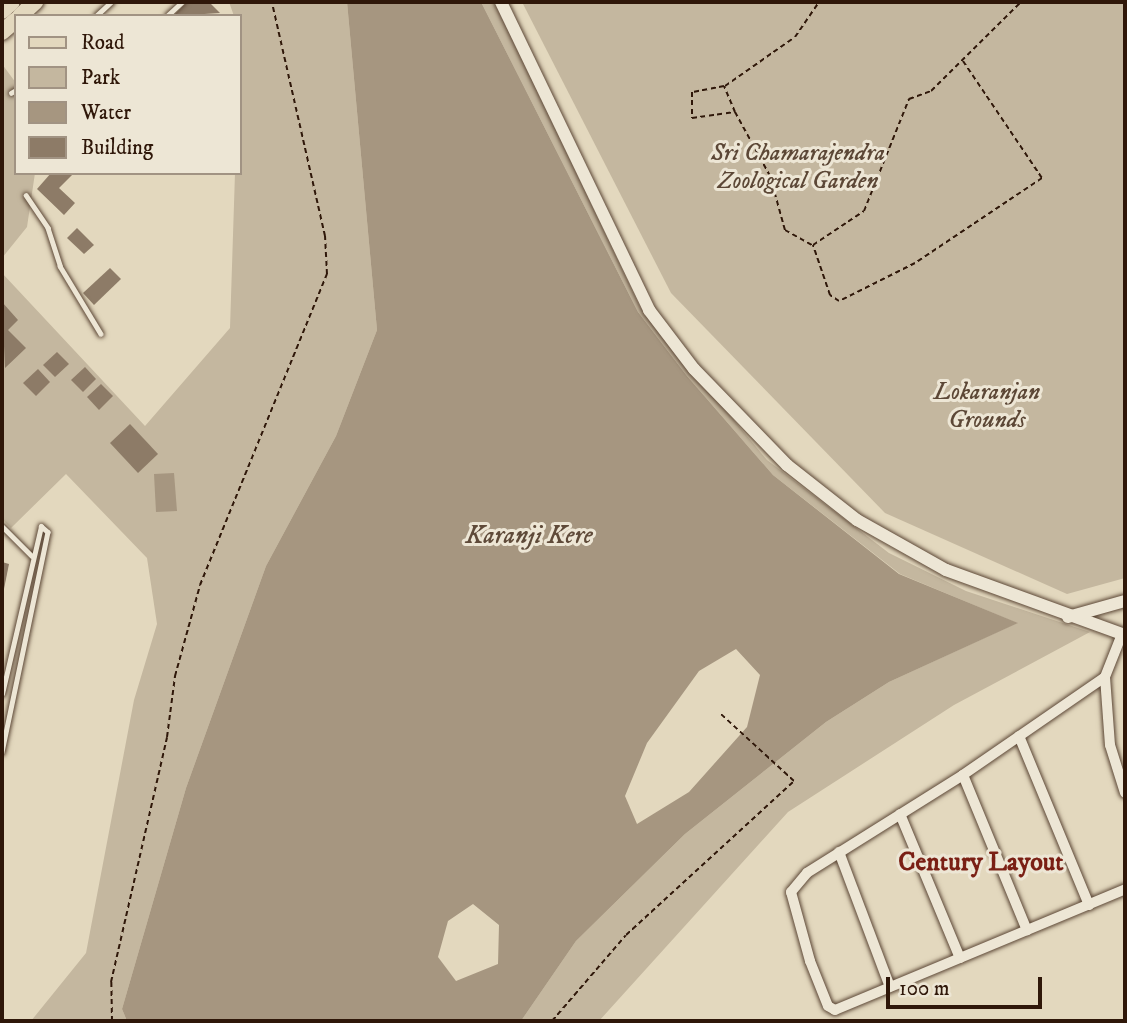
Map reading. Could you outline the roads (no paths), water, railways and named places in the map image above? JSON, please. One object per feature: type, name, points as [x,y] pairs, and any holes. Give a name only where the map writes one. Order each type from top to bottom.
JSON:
[{"type":"main road","points":[[2,11],[12,2]]},
{"type":"main road","points":[[22,14],[35,2]]},
{"type":"street","points":[[501,2],[622,260],[649,310],[694,369],[787,465],[857,520],[946,570],[1068,617],[1124,635],[1105,677],[1110,745],[1125,793]]},
{"type":"street","points":[[1068,617],[1125,601]]},
{"type":"street","points":[[1105,677],[963,775],[839,852],[792,889],[810,961],[833,1010],[1125,889]]},
{"type":"street","points":[[1019,736],[1090,905]]},
{"type":"street","points":[[963,775],[1027,930]]},
{"type":"street","points":[[900,814],[960,958]]},
{"type":"street","points":[[839,852],[890,987]]},
{"type":"lane","points":[[98,14],[111,2]]},
{"type":"lane","points":[[169,14],[182,2]]},
{"type":"lane","points":[[102,10],[106,14]]},
{"type":"lane","points":[[26,195],[48,229],[60,266],[101,334]]},
{"type":"lane","points":[[2,526],[32,556]]},
{"type":"lane","points":[[2,694],[38,527],[46,527],[2,752]]},
{"type":"lane","points":[[2,708],[10,710]]},
{"type":"lane","points":[[2,717],[9,718]]},
{"type":"water","name":"Karanji Kere","points":[[347,2],[481,2],[638,312],[687,376],[773,475],[899,574],[1018,623],[889,682],[826,722],[685,834],[576,941],[521,1021],[127,1021],[122,1009],[186,788],[266,566],[336,436],[377,330]],"holes":[[[736,649],[760,675],[747,727],[689,792],[637,824],[625,796],[647,743],[699,671]],[[473,904],[499,925],[498,964],[456,981],[438,957],[448,921]]]},
{"type":"water","points":[[174,473],[177,511],[156,512],[154,474]]},
{"type":"district","name":"Century Layout","points":[[981,863]]},
{"type":"park label","name":"Sri Chamarajendra Zoological Garden","points":[[798,168]]},
{"type":"park label","name":"Lokaranjan Grounds","points":[[987,407]]}]
